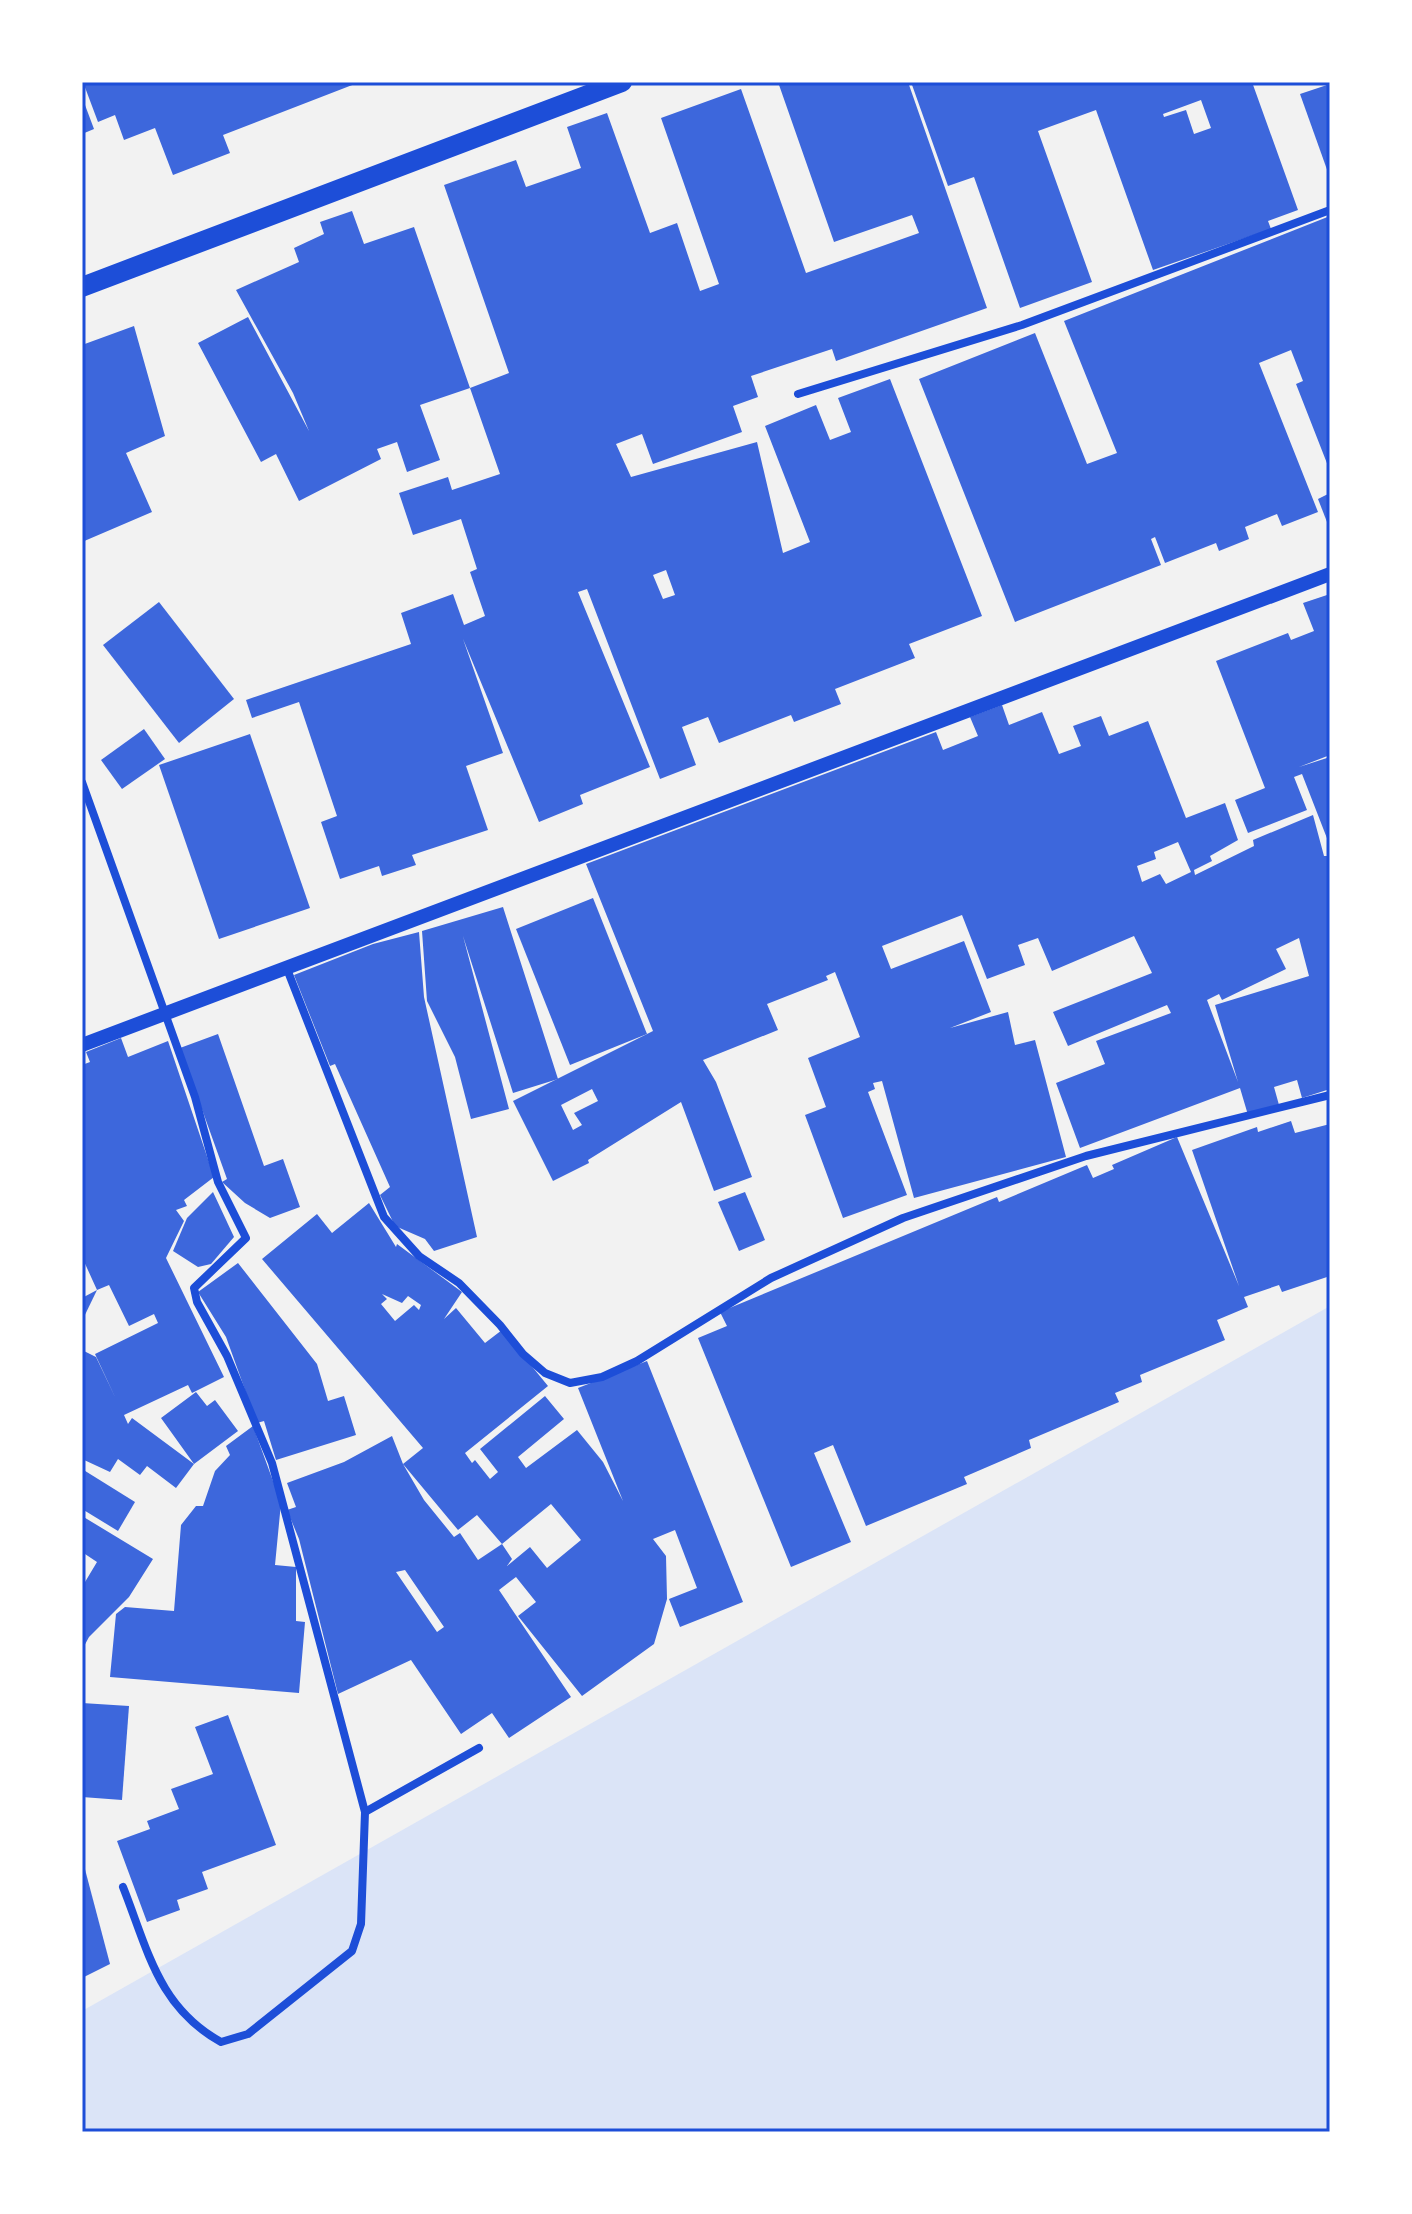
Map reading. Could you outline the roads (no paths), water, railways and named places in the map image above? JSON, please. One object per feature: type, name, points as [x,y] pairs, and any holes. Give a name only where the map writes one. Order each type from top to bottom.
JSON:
[{"type":"main road","points":[[82,287],[622,82]]},
{"type":"street","points":[[798,394],[1022,325],[1330,210]]},
{"type":"street","points":[[82,1045],[1330,574]]},
{"type":"street","points":[[82,782],[166,1013],[218,1182],[246,1238],[194,1288],[197,1302],[227,1356],[272,1463],[365,1812],[361,1924],[352,1951],[248,2034],[221,2042],[200,2031],[167,1997],[123,1887]]},
{"type":"street","points":[[287,969],[384,1217],[419,1256],[459,1283],[523,1354],[545,1373],[570,1383],[602,1377],[637,1361],[771,1278],[903,1218],[1086,1156],[1330,1095]]},
{"type":"street","points":[[365,1812],[479,1748]]}]
